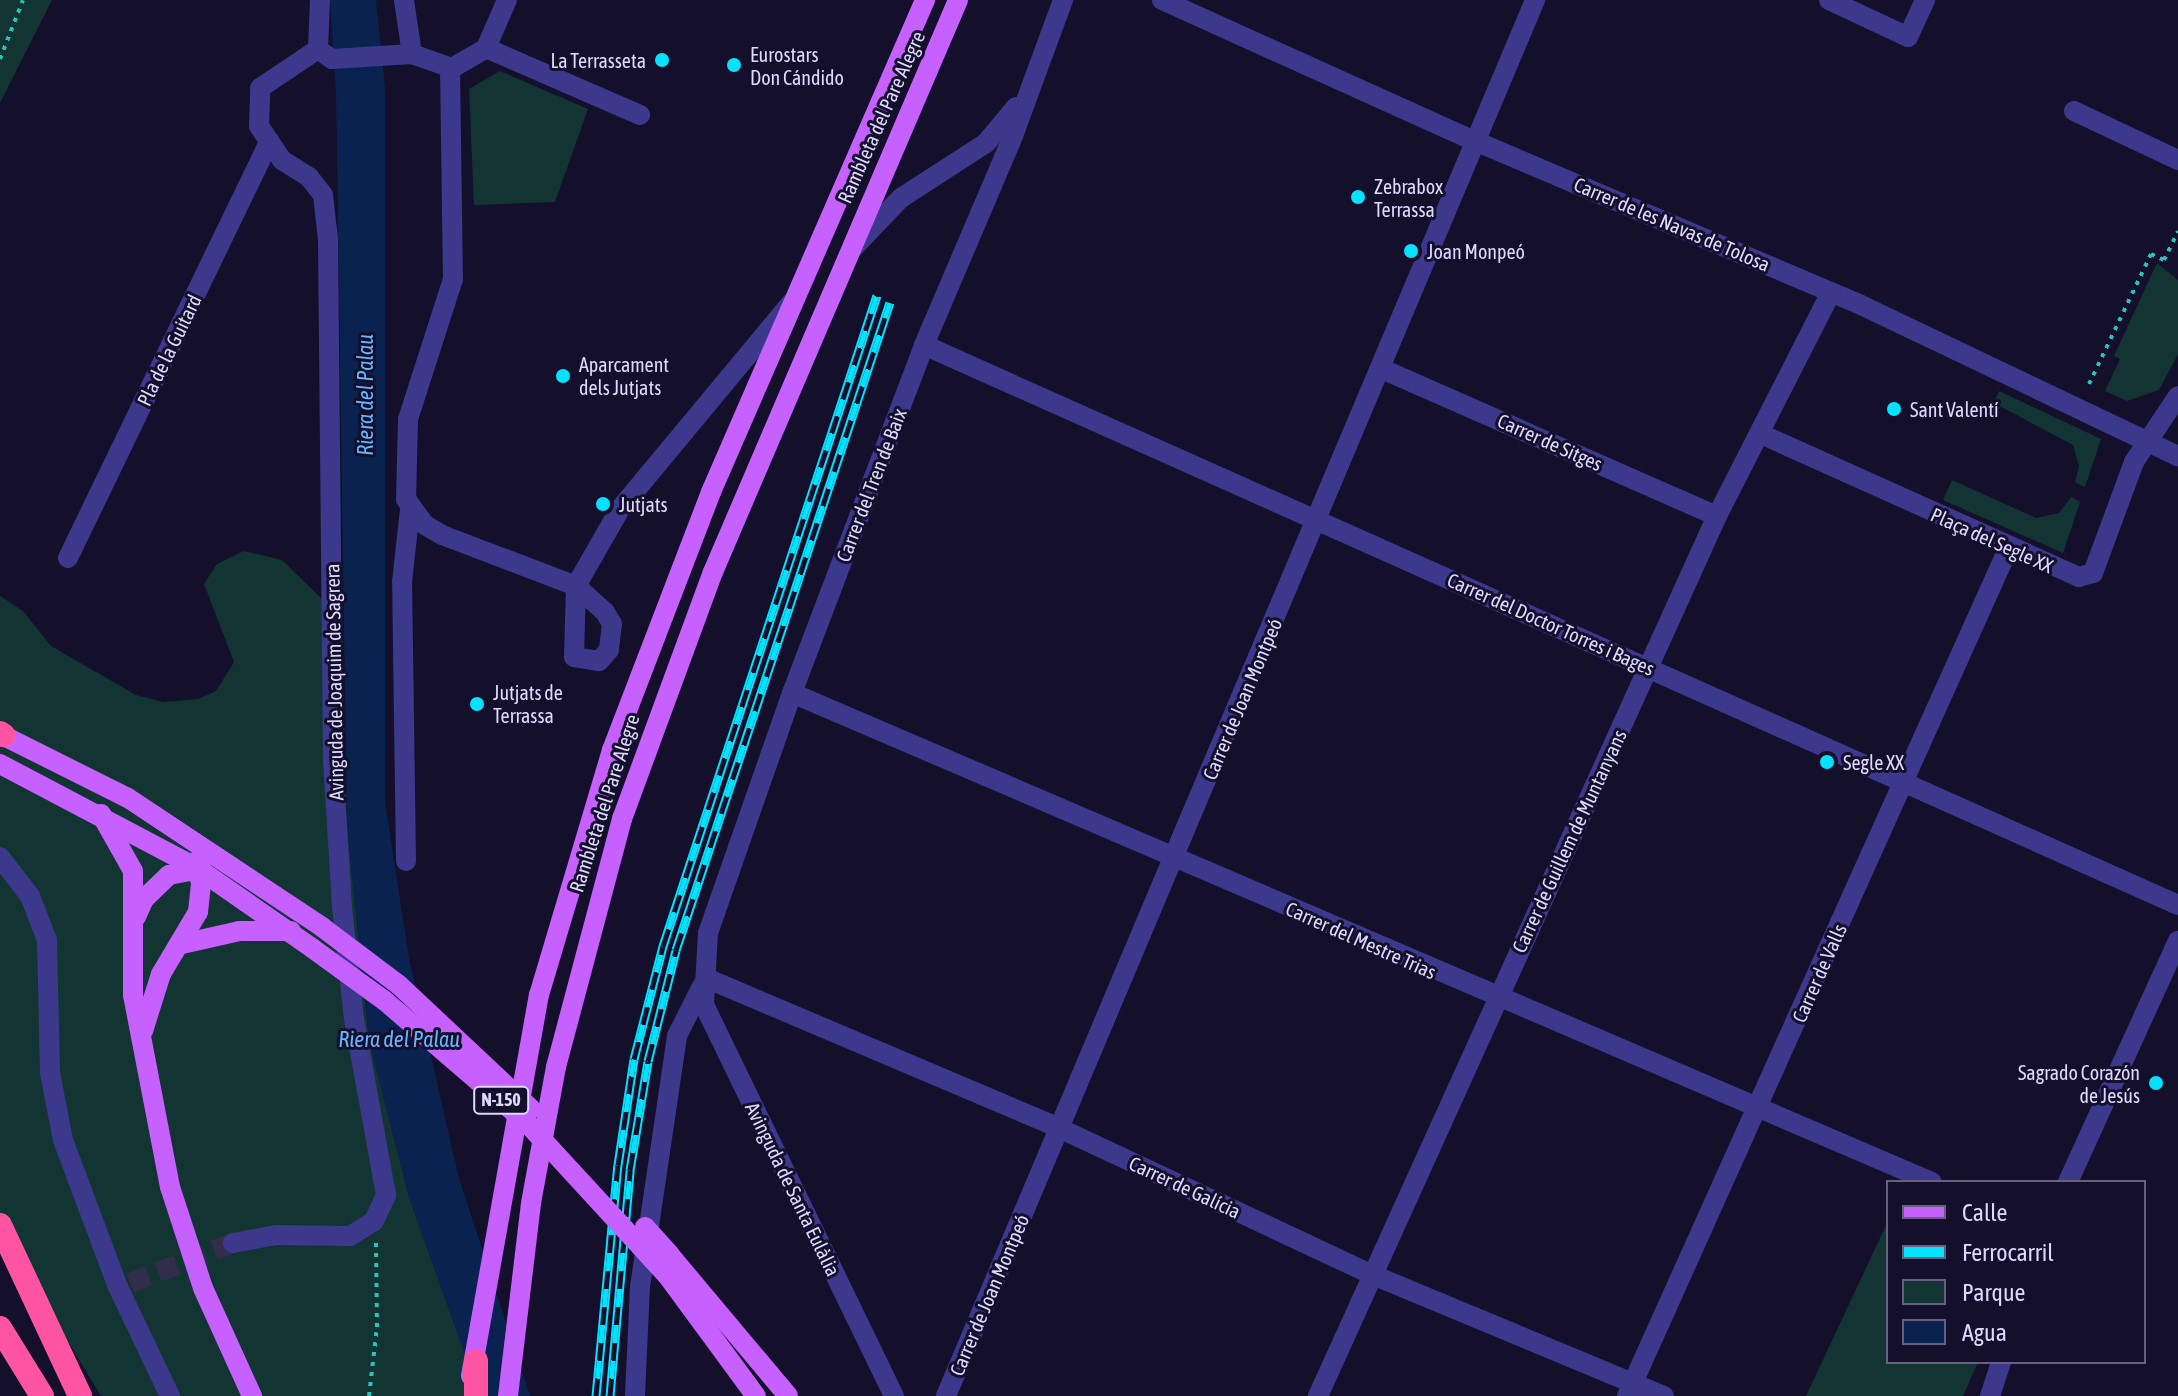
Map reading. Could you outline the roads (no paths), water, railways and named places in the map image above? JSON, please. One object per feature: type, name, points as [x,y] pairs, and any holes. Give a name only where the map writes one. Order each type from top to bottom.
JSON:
[{"type":"highway","points":[[0,1225],[80,1396]]},
{"type":"highway","points":[[0,1328],[42,1396]]},
{"type":"highway","points":[[476,1361],[476,1396]]},
{"type":"main road","name":"Rambleta del Pare Alegre","points":[[464,1396],[476,1361],[539,995],[586,827],[683,560],[925,0]]},
{"type":"main road","name":"Rambleta del Pare Alegre","points":[[508,1396],[531,1203],[556,1067],[597,898],[713,572],[958,0]]},
{"type":"main road","name":"N-150","points":[[1,734],[128,798],[266,887],[399,985],[581,1158],[668,1264],[755,1392]]},
{"type":"main road","name":"N-150","points":[[0,764],[101,814],[197,868],[291,931],[385,1001],[527,1123],[734,1334],[780,1396]]},
{"type":"main road","points":[[128,798],[183,848],[197,868],[202,893],[182,944],[155,987],[142,1036]]},
{"type":"main road","points":[[101,814],[128,856],[135,918],[133,995],[154,1123],[178,1218],[252,1396]]},
{"type":"main road","points":[[135,918],[149,893],[169,875],[197,868],[266,887]]},
{"type":"main road","points":[[182,944],[239,931],[291,931]]},
{"type":"main road","points":[[734,1334],[788,1396]]},
{"type":"street","points":[[320,0],[325,54],[402,55],[450,67],[471,62],[486,48],[507,0]]},
{"type":"street","points":[[402,55],[404,0]]},
{"type":"street","name":"Carrer del Tren de Baix","points":[[706,978],[708,933],[792,693],[924,345],[1013,136],[1024,98],[1063,0]]},
{"type":"street","name":"Carrer de les Navas de Tolosa","points":[[1162,0],[1475,141],[1831,292],[2178,456]]},
{"type":"street","name":"Carrer de Joan Montpeó","points":[[946,1396],[1318,521],[1535,0]]},
{"type":"street","points":[[1829,0],[1908,37],[1925,0]]},
{"type":"street","points":[[486,48],[640,115]]},
{"type":"street","name":"Avinguda de Joaquim de Sagrera","points":[[233,1243],[276,1235],[350,1236],[374,1221],[386,1195],[354,1019],[333,761],[328,239],[323,195],[309,177],[282,160],[259,126],[260,88],[325,54]]},
{"type":"street","points":[[406,861],[402,582],[410,509],[404,489],[408,419],[453,279],[450,67]]},
{"type":"street","name":"Rambleta del Pare Alegre","points":[[848,254],[901,198],[986,143],[1024,98]]},
{"type":"street","points":[[2074,111],[2178,160]]},
{"type":"street","name":"Pla de la Guitard","points":[[68,558],[270,141]]},
{"type":"street","name":"Carrer de Guillem de Muntanyans","points":[[1318,1396],[1717,516],[1763,435],[1831,292]]},
{"type":"street","name":"Rambleta del Pare Alegre","points":[[410,509],[442,535],[576,586],[640,480],[795,299]]},
{"type":"street","name":"Carrer del Doctor Torres i Bages","points":[[924,345],[2178,905]]},
{"type":"street","name":"Carrer de Sitges","points":[[1382,369],[1717,516]]},
{"type":"street","points":[[2151,442],[2178,396]]},
{"type":"street","name":"Plaça del Segle XX","points":[[1763,435],[2008,549],[2079,577],[2093,573],[2134,462],[2151,442]]},
{"type":"street","name":"Carrer de Valls","points":[[1630,1389],[2008,549]]},
{"type":"street","name":"Carrer del Mestre Trias","points":[[792,693],[1496,999],[1927,1180]]},
{"type":"street","points":[[0,857],[30,896],[47,940],[50,1073],[63,1140],[170,1396]]},
{"type":"street","points":[[2069,1180],[2178,941]]},
{"type":"street","points":[[635,1396],[640,1287],[677,1036],[706,978]]},
{"type":"street","name":"Carrer de Galícia","points":[[706,978],[1059,1128],[1373,1275],[1630,1389],[1664,1396]]},
{"type":"street","name":"Avinguda de Santa Eulàlia","points":[[706,978],[704,1004],[894,1396]]},
{"type":"street","points":[[1990,1396],[2000,1364]]},
{"type":"water","name":"Riera del Palau","points":[[330,0],[376,0],[385,87],[385,802],[409,958],[458,1175],[530,1396],[480,1396],[409,1197],[369,1040],[347,826],[336,92]]},
{"type":"tunnel","points":[[130,1283],[233,1243]]},
{"type":"railway","points":[[596,1396],[618,1165],[634,1059],[663,946],[877,295]]},
{"type":"railway","points":[[610,1396],[630,1170],[648,1061],[676,950],[890,302]]},
{"type":"place","name":"La Terrasseta","points":[[662,60]]},
{"type":"place","name":"Eurostars Don Cándido","points":[[734,65]]},
{"type":"place","name":"Zebrabox Terrassa","points":[[1358,197]]},
{"type":"place","name":"Joan Monpeó","points":[[1411,251]]},
{"type":"place","name":"Aparcament dels Jutjats","points":[[563,376]]},
{"type":"place","name":"Sant Valentí","points":[[1894,409]]},
{"type":"place","name":"Jutjats","points":[[603,504]]},
{"type":"place","name":"Jutjats de Terrassa","points":[[477,704]]},
{"type":"place","name":"Segle XX","points":[[1827,762]]},
{"type":"place","name":"Sagrado Corazón de Jesús","points":[[2156,1083]]}]
